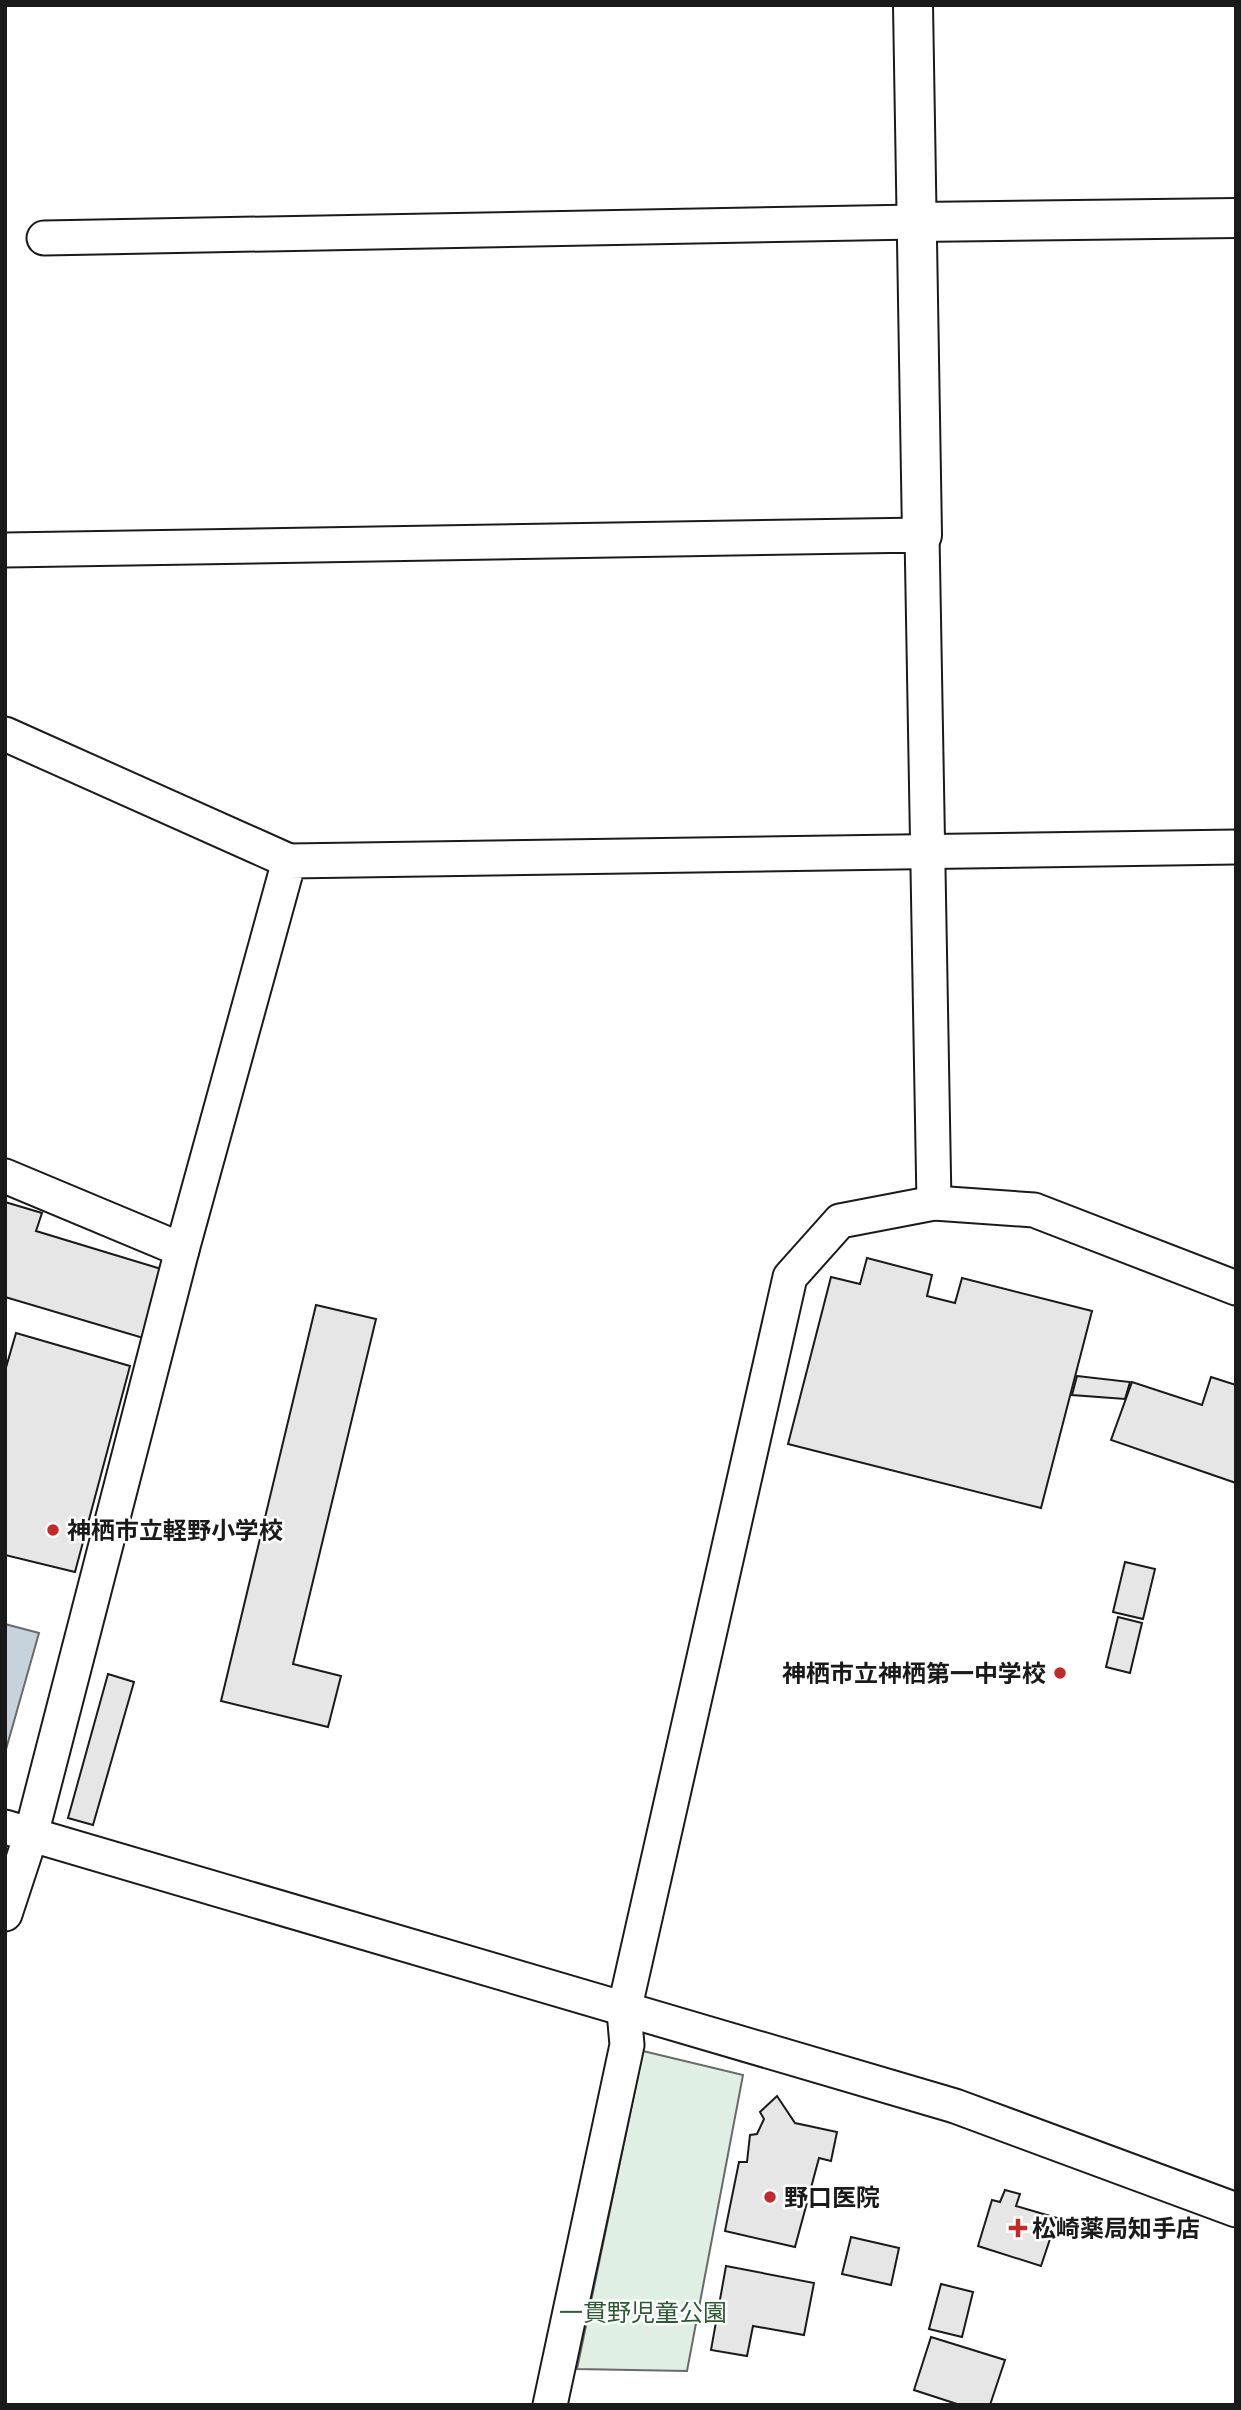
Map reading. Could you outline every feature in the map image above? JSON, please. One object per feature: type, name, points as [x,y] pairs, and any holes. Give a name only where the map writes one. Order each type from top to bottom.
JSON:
[{"type":"street","points":[[913,5],[934,1203]]},
{"type":"street","points":[[44,238],[1236,218]]},
{"type":"street","points":[[5,550],[922,535]]},
{"type":"street","points":[[5,734],[289,861],[928,849],[1236,847]]},
{"type":"street","points":[[5,1914],[18,1831],[289,861]]},
{"type":"street","points":[[5,1176],[182,1250]]},
{"type":"street","points":[[550,2405],[627,2045],[624,2011],[790,1277],[840,1222],[934,1203],[1034,1210],[1236,1288]]},
{"type":"street","points":[[18,1831],[955,2106],[1236,2210]]},
{"type":"green space","name":"一貫野児童公園","points":[[643,2051],[743,2075],[687,2371],[577,2369]]},
{"type":"shaded area","points":[[5,1624],[39,1633],[5,1753]]},
{"type":"building","points":[[5,1202],[42,1213],[36,1231],[171,1272],[150,1340],[5,1297]]},
{"type":"building","points":[[867,1258],[932,1275],[927,1296],[955,1303],[962,1278],[1092,1311],[1041,1508],[788,1444],[831,1277],[860,1284]]},
{"type":"building","points":[[316,1305],[376,1319],[293,1664],[341,1676],[328,1727],[221,1701]]},
{"type":"building","points":[[16,1333],[130,1366],[75,1572],[5,1555],[5,1371]]},
{"type":"building","points":[[1077,1376],[1130,1382],[1125,1399],[1072,1395]]},
{"type":"building","points":[[1211,1377],[1236,1385],[1236,1483],[1111,1440],[1132,1382],[1202,1405]]},
{"type":"building","points":[[1125,1562],[1155,1569],[1143,1619],[1113,1612]]},
{"type":"building","points":[[1118,1617],[1142,1623],[1130,1673],[1106,1667]]},
{"type":"building","points":[[108,1674],[134,1682],[93,1825],[68,1818]]},
{"type":"building","name":"野口医院","points":[[777,2096],[795,2123],[837,2132],[831,2161],[819,2158],[795,2247],[725,2231],[739,2162],[747,2162],[750,2135],[757,2134],[764,2119],[760,2112]]},
{"type":"building","points":[[1005,2190],[1020,2194],[1016,2206],[1057,2218],[1041,2266],[978,2246],[992,2200],[1000,2202]]},
{"type":"building","points":[[851,2237],[899,2248],[891,2285],[842,2274]]},
{"type":"building","points":[[726,2266],[814,2283],[804,2335],[753,2326],[747,2356],[711,2350]]},
{"type":"building","points":[[941,2284],[973,2292],[962,2337],[929,2329]]},
{"type":"building","points":[[931,2337],[1005,2360],[990,2405],[960,2405],[914,2390]]},
{"type":"place","name":"神栖市立軽野小学校","points":[[53,1530]]},
{"type":"place","name":"神栖市立神栖第一中学校","points":[[1060,1673]]},
{"type":"place","name":"野口医院","points":[[770,2197]]},
{"type":"place","name":"松崎薬局知手店","points":[[1018,2228]]}]
